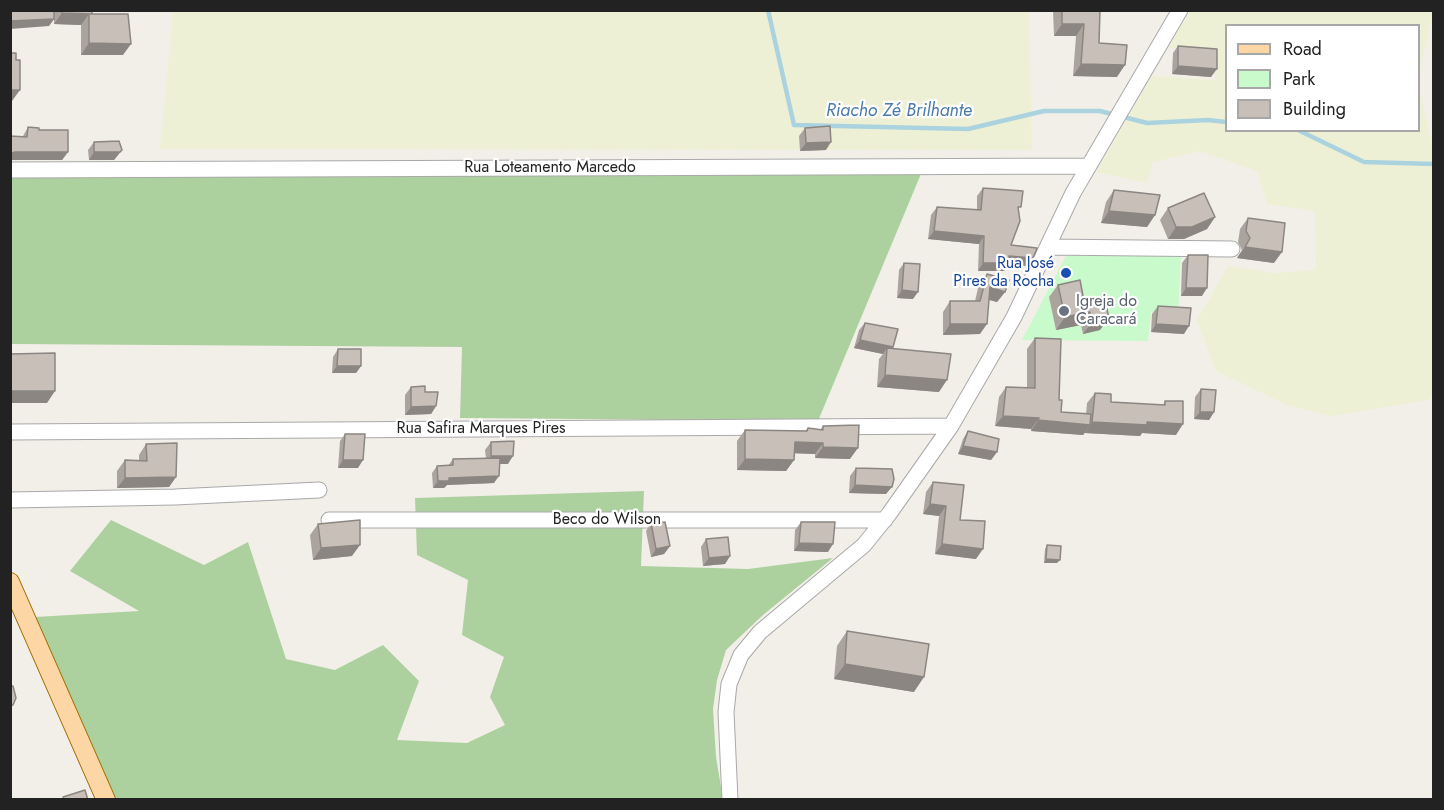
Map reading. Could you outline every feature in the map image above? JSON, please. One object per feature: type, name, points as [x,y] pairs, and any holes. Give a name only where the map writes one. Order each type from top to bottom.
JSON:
[{"type":"main road","points":[[10,582],[106,800]]},
{"type":"street","points":[[730,800],[726,712],[729,684],[741,655],[760,632],[864,545],[885,520],[951,426],[1014,317],[1073,193],[1180,10]]},
{"type":"street","name":"Rua Loteamento Marcedo","points":[[10,170],[1089,166]]},
{"type":"street","points":[[1048,247],[1232,249]]},
{"type":"street","name":"Rua Safira Marques Pires","points":[[10,432],[951,426]]},
{"type":"street","points":[[10,500],[175,497],[319,490]]},
{"type":"street","name":"Beco do Wilson","points":[[329,519],[885,520]]},
{"type":"green space","points":[[173,11],[1029,11],[1032,150],[160,149]]},
{"type":"green space","points":[[1190,11],[1433,11],[1420,71],[1420,24],[1225,24],[1225,132],[1420,132],[1420,92],[1434,153],[1434,388],[1429,400],[1331,416],[1287,405],[1216,371],[1197,320],[1228,266],[1274,273],[1316,270],[1315,211],[1267,204],[1257,171],[1200,151],[1153,162],[1147,183],[1096,172],[1152,76],[1215,80],[1216,51],[1168,48]]},
{"type":"green space","points":[[923,169],[818,421],[460,418],[462,347],[11,344],[11,173]]},
{"type":"green space","points":[[1067,254],[1181,255],[1178,313],[1151,312],[1148,341],[1022,340]]},
{"type":"green space","points":[[644,491],[641,566],[748,569],[833,558],[763,615],[726,650],[717,680],[713,709],[716,757],[723,799],[115,799],[35,617],[139,611],[70,571],[111,520],[204,565],[248,542],[286,659],[335,670],[383,645],[419,681],[397,740],[467,743],[505,725],[490,697],[504,657],[462,635],[468,580],[417,555],[415,498]]},
{"type":"building","points":[[10,10],[54,10],[54,19],[10,21]]},
{"type":"building","points":[[62,10],[92,10],[92,14],[62,13]]},
{"type":"building","points":[[1062,10],[1100,10],[1099,43],[1127,45],[1125,65],[1081,64],[1084,24],[1062,24]]},
{"type":"building","points":[[89,14],[128,14],[131,44],[89,43]]},
{"type":"building","points":[[1178,46],[1217,49],[1217,69],[1178,66]]},
{"type":"building","points":[[10,53],[16,53],[16,60],[20,60],[20,90],[10,90]]},
{"type":"building","points":[[830,126],[831,142],[806,143],[805,128]]},
{"type":"building","points":[[28,127],[39,128],[39,130],[68,130],[68,152],[15,152],[10,154],[10,136],[27,137]]},
{"type":"building","points":[[119,141],[122,150],[120,152],[94,152],[94,142]]},
{"type":"building","points":[[983,188],[1023,191],[1021,207],[1018,207],[1020,221],[1011,245],[1037,248],[1033,258],[1009,256],[1009,263],[983,263],[984,236],[934,231],[937,207],[981,210]]},
{"type":"building","points":[[1114,190],[1160,195],[1155,215],[1109,211]]},
{"type":"building","points":[[1204,193],[1215,217],[1192,227],[1176,227],[1168,208]]},
{"type":"building","points":[[1248,218],[1285,223],[1282,252],[1245,247],[1250,238],[1246,231]]},
{"type":"building","points":[[1188,255],[1208,255],[1207,288],[1186,288]]},
{"type":"building","points":[[904,263],[920,264],[918,292],[902,290]]},
{"type":"building","points":[[987,274],[1009,280],[1005,292],[990,287],[987,324],[950,324],[950,301],[980,301]]},
{"type":"building","points":[[1080,280],[1084,301],[1104,296],[1109,318],[1092,322],[1090,312],[1065,317],[1058,285]]},
{"type":"building","points":[[1158,306],[1191,308],[1189,326],[1156,324]]},
{"type":"building","points":[[865,323],[898,329],[893,347],[860,340]]},
{"type":"building","points":[[1035,338],[1061,339],[1059,400],[1062,400],[1061,412],[1091,414],[1090,425],[1003,416],[1006,387],[1035,388]]},
{"type":"building","points":[[887,348],[951,354],[947,380],[885,375]]},
{"type":"building","points":[[338,349],[361,349],[361,366],[337,366]]},
{"type":"building","points":[[55,353],[55,391],[10,391],[10,354]]},
{"type":"building","points":[[425,386],[425,392],[438,392],[436,406],[411,407],[411,387]]},
{"type":"building","points":[[1201,389],[1216,390],[1214,412],[1200,412]]},
{"type":"building","points":[[1095,393],[1111,394],[1111,402],[1165,405],[1165,401],[1183,401],[1183,424],[1092,422]]},
{"type":"building","points":[[859,425],[858,448],[823,447],[823,443],[795,442],[794,460],[745,459],[745,430],[807,431],[808,428],[823,430],[823,426]]},
{"type":"building","points":[[968,431],[999,439],[997,452],[963,446]]},
{"type":"building","points":[[345,434],[365,434],[363,460],[343,460]]},
{"type":"building","points":[[514,441],[513,456],[491,456],[491,442]]},
{"type":"building","points":[[177,443],[176,477],[125,478],[125,460],[147,461],[146,444]]},
{"type":"building","points":[[500,458],[499,476],[449,478],[449,481],[438,481],[437,466],[453,465],[453,459]]},
{"type":"building","points":[[856,468],[892,469],[894,479],[892,487],[855,485]]},
{"type":"building","points":[[933,482],[964,485],[960,520],[985,521],[983,549],[942,544],[946,506],[930,504]]},
{"type":"building","points":[[360,520],[360,545],[321,548],[318,524]]},
{"type":"building","points":[[665,522],[670,546],[656,549],[651,523]]},
{"type":"building","points":[[801,522],[835,522],[833,544],[799,543]]},
{"type":"building","points":[[728,537],[730,556],[709,558],[706,539]]},
{"type":"building","points":[[1047,545],[1061,546],[1060,560],[1046,559]]},
{"type":"building","points":[[847,631],[929,644],[924,677],[845,664]]},
{"type":"building","points":[[10,686],[13,686],[16,698],[10,706]]},
{"type":"building","points":[[85,790],[88,800],[64,800],[63,797]]},
{"type":"waterway","name":"Riacho Zé Brilhante","points":[[768,10],[794,125],[968,129],[1044,111],[1100,111],[1147,123],[1208,120],[1225,122]]},
{"type":"waterway","name":"Riacho Zé Brilhante","points":[[1302,132],[1364,162],[1434,164]]},
{"type":"place","name":"Rua José Pires da Rocha","points":[[1066,273]]},
{"type":"place","name":"Igreja do Caracará","points":[[1064,311]]}]
